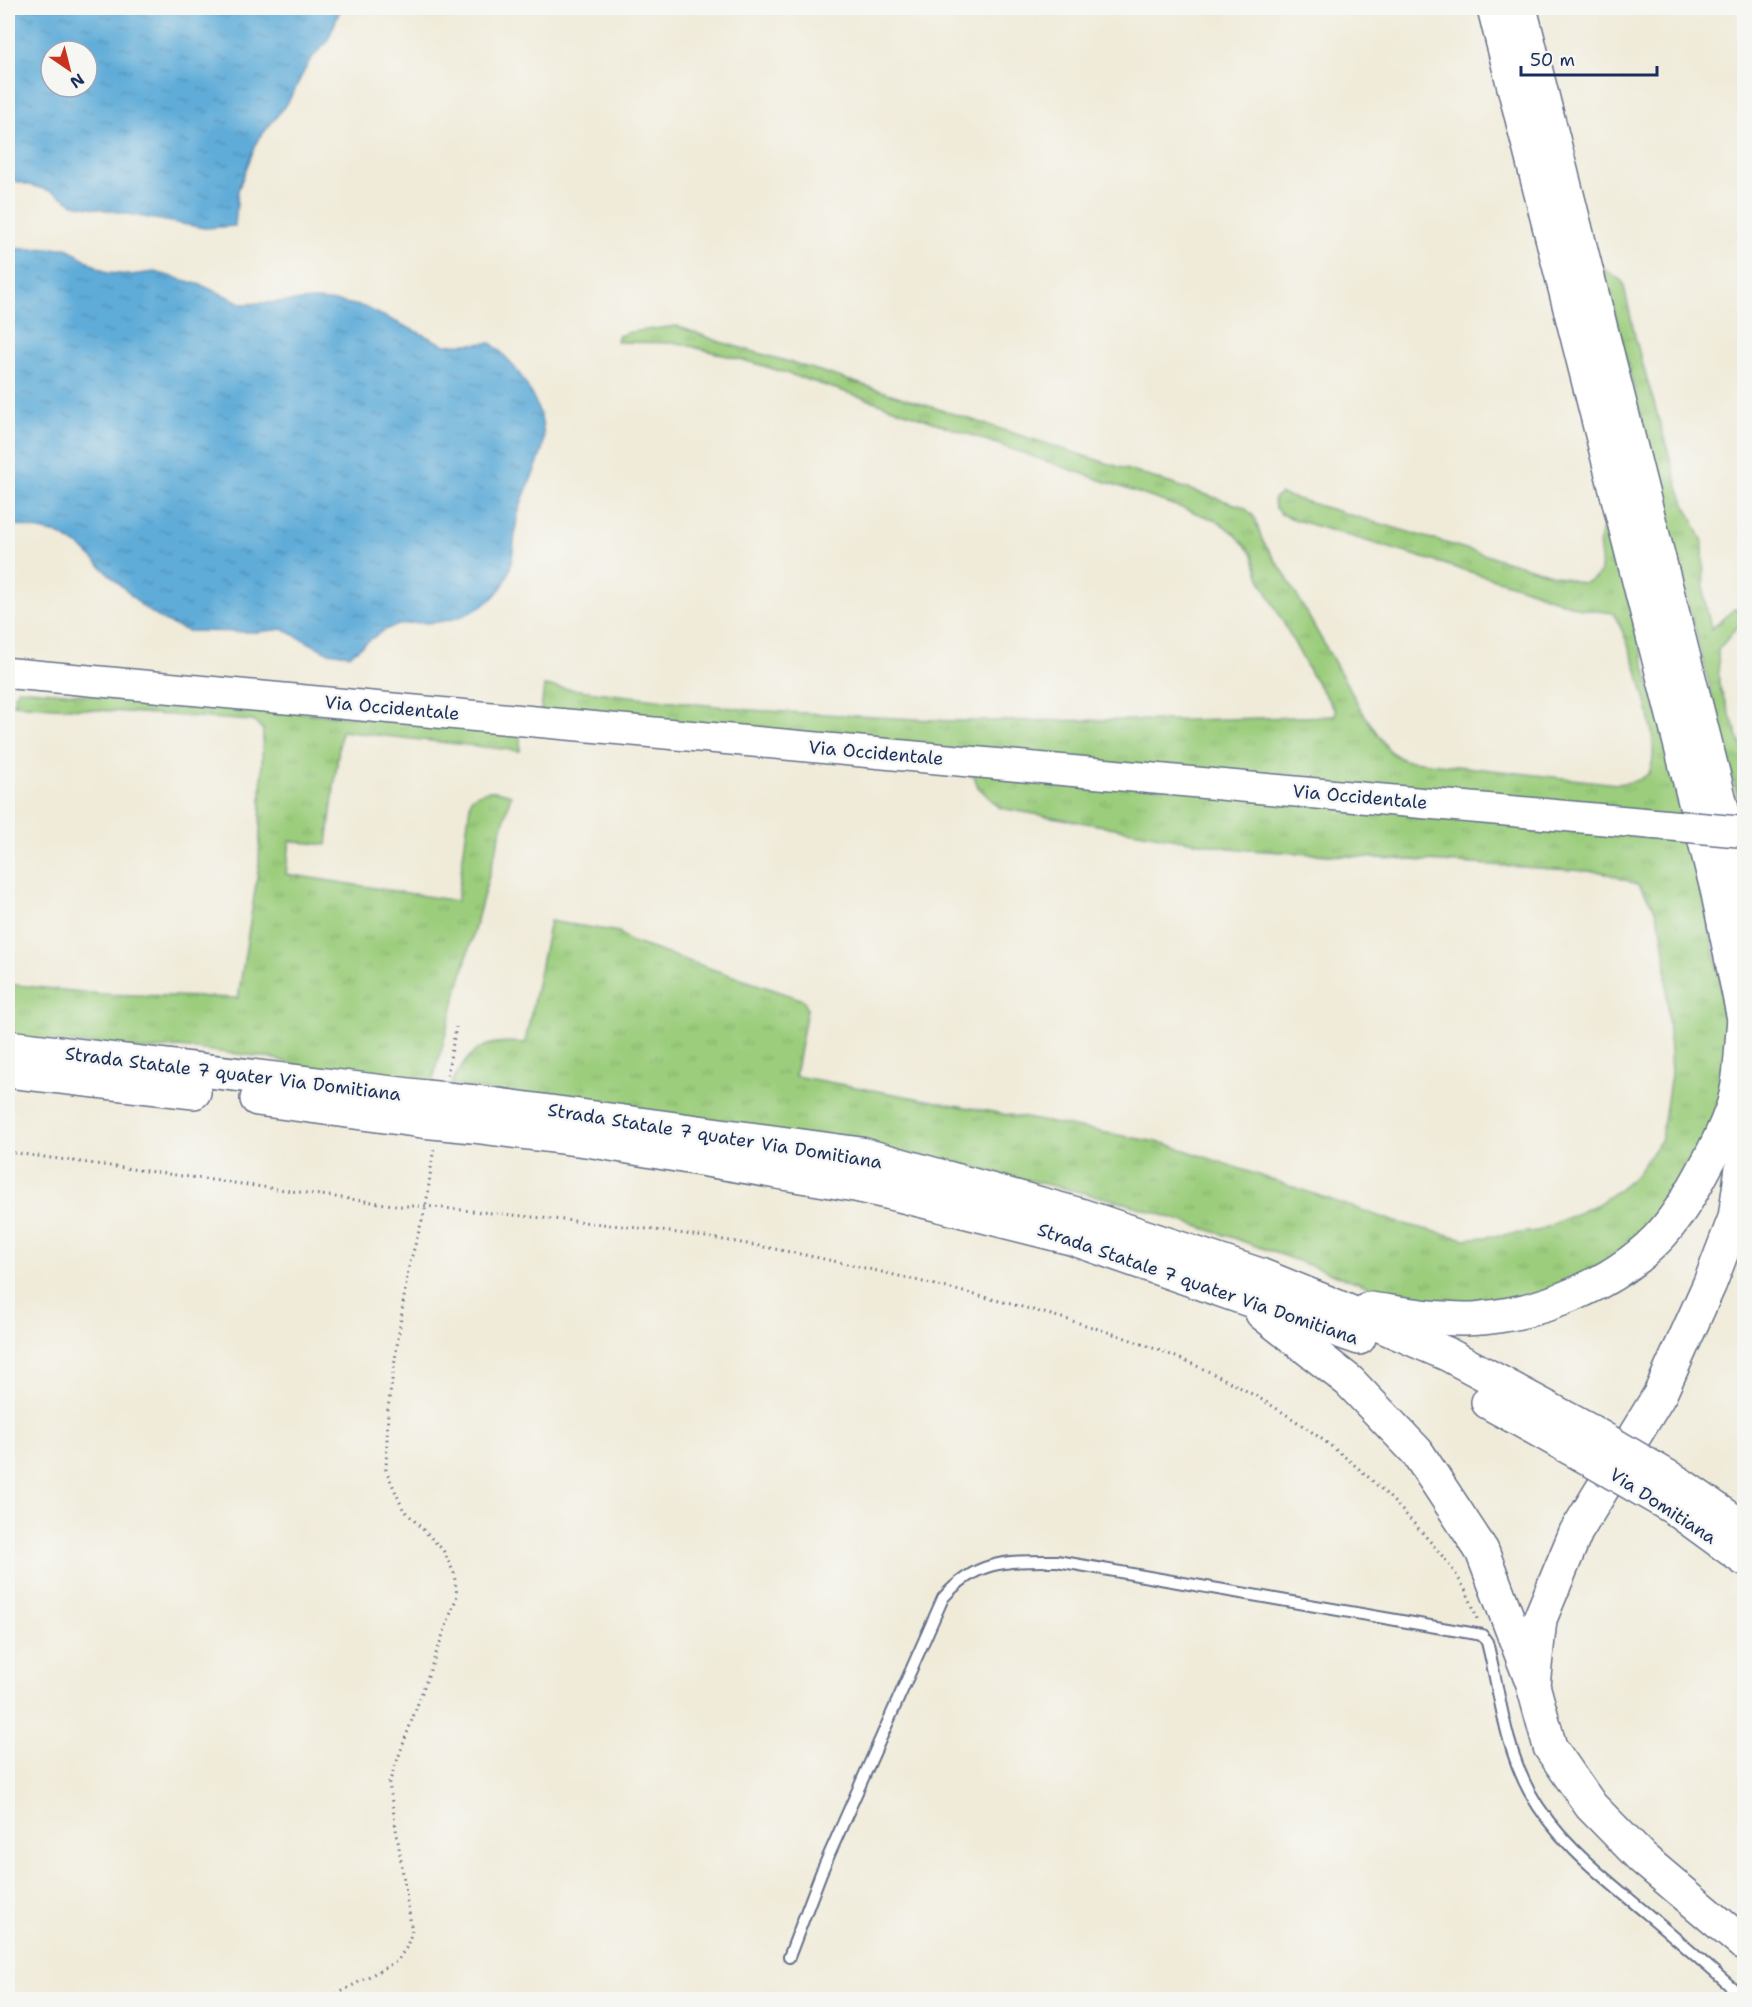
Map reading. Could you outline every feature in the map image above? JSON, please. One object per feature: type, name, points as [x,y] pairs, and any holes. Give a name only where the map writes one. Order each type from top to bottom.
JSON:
[{"type":"highway","points":[[1331,1304],[1412,1314],[1481,1319],[1531,1310],[1570,1295],[1620,1270],[1659,1238],[1712,1157],[1733,1107],[1744,1019],[1718,889],[1494,8]]},
{"type":"highway","points":[[1520,8],[1744,896]]},
{"type":"highway","name":"Strada Statale 7 quater Via Domitiana","points":[[8,1047],[424,1109]]},
{"type":"highway","name":"Strada Statale 7 quater Via Domitiana","points":[[8,1071],[424,1109],[861,1154],[1080,1215],[1260,1275],[1447,1354],[1585,1443]]},
{"type":"highway","name":"Strada Statale 7 quater Via Domitiana","points":[[475,1114],[593,1141],[866,1187],[1071,1239],[1237,1294],[1397,1352],[1585,1443]]},
{"type":"highway","points":[[1533,1684],[1540,1619],[1576,1532],[1660,1394],[1710,1283],[1735,1218],[1744,1153]]},
{"type":"highway","points":[[1237,1294],[1349,1381],[1417,1452],[1482,1551],[1533,1684],[1550,1747],[1591,1806],[1642,1858],[1744,1944]]},
{"type":"highway","name":"Via Domitiana","points":[[1585,1443],[1677,1496],[1744,1528]]},
{"type":"highway","name":"Via Domitiana","points":[[1677,1496],[1744,1559]]},
{"type":"street","name":"Via Occidentale","points":[[8,673],[1744,832]]},
{"type":"lane","points":[[789,1957],[821,1873],[943,1599],[956,1583],[976,1569],[1008,1561],[1057,1561],[1482,1635],[1487,1642],[1505,1730],[1515,1759],[1529,1791],[1549,1822],[1605,1879],[1744,1998]]},
{"type":"path","points":[[8,1152],[401,1206],[426,1206],[685,1234],[858,1266],[1016,1305],[1166,1353],[1251,1393],[1321,1440],[1389,1496],[1445,1558],[1472,1601],[1482,1635]]},
{"type":"path","points":[[326,2000],[397,1961],[406,1948],[412,1932],[389,1783],[457,1596],[454,1573],[443,1550],[404,1509],[386,1470],[388,1408],[408,1270],[426,1206]]},
{"type":"green space","points":[[1603,268],[1623,282],[1636,341],[1680,493],[1703,542],[1704,596],[1711,629],[1734,609],[1744,610],[1744,619],[1718,650],[1719,685],[1744,753],[1744,812],[1741,811]]},
{"type":"green space","points":[[677,326],[720,342],[810,368],[1244,507],[1254,517],[1263,542],[1284,573],[1362,711],[1389,751],[1403,760],[1617,784],[1636,781],[1644,777],[1650,770],[1653,756],[1649,714],[1636,667],[1620,627],[1613,613],[1581,609],[1521,587],[1296,520],[1281,514],[1275,508],[1274,498],[1280,494],[1581,583],[1599,575],[1601,569],[1600,537],[1603,529],[1610,527],[1702,891],[1728,1018],[1730,1066],[1717,1129],[1643,1245],[1519,1305],[1412,1302],[1231,1237],[1122,1202],[929,1157],[451,1085],[465,1062],[479,1049],[498,1043],[525,1043],[550,921],[619,932],[629,941],[804,1000],[807,1009],[795,1076],[1167,1144],[1396,1222],[1465,1239],[1538,1231],[1598,1204],[1637,1174],[1661,1139],[1671,1074],[1665,951],[1661,927],[1653,905],[1639,885],[1603,872],[1235,849],[1000,808],[978,787],[974,776],[541,711],[544,686],[750,710],[951,721],[1190,720],[1334,716],[1336,711],[1311,674],[1260,579],[1253,555],[1235,534],[1216,520],[864,398],[761,365],[679,343],[617,342],[618,336],[630,332]]},
{"type":"green space","points":[[17,689],[520,731],[520,751],[341,731],[327,845],[290,841],[286,874],[457,901],[471,798],[491,791],[511,795],[432,1084],[324,1073],[272,1058],[179,1047],[144,1050],[8,1037],[8,984],[100,994],[238,998],[259,865],[263,730],[253,721],[13,704]]},
{"type":"water","points":[[8,8],[341,8],[327,42],[310,60],[288,102],[257,141],[238,190],[235,226],[204,228],[74,204],[54,192],[8,179]]},
{"type":"water","points":[[8,245],[18,249],[67,248],[107,273],[131,275],[155,272],[201,285],[244,304],[316,300],[364,307],[445,345],[491,343],[512,364],[530,391],[542,421],[544,436],[539,459],[519,510],[511,566],[495,596],[468,614],[455,618],[431,623],[409,623],[387,629],[350,655],[327,652],[283,629],[257,632],[187,631],[164,621],[143,607],[80,546],[58,534],[8,523]]}]
